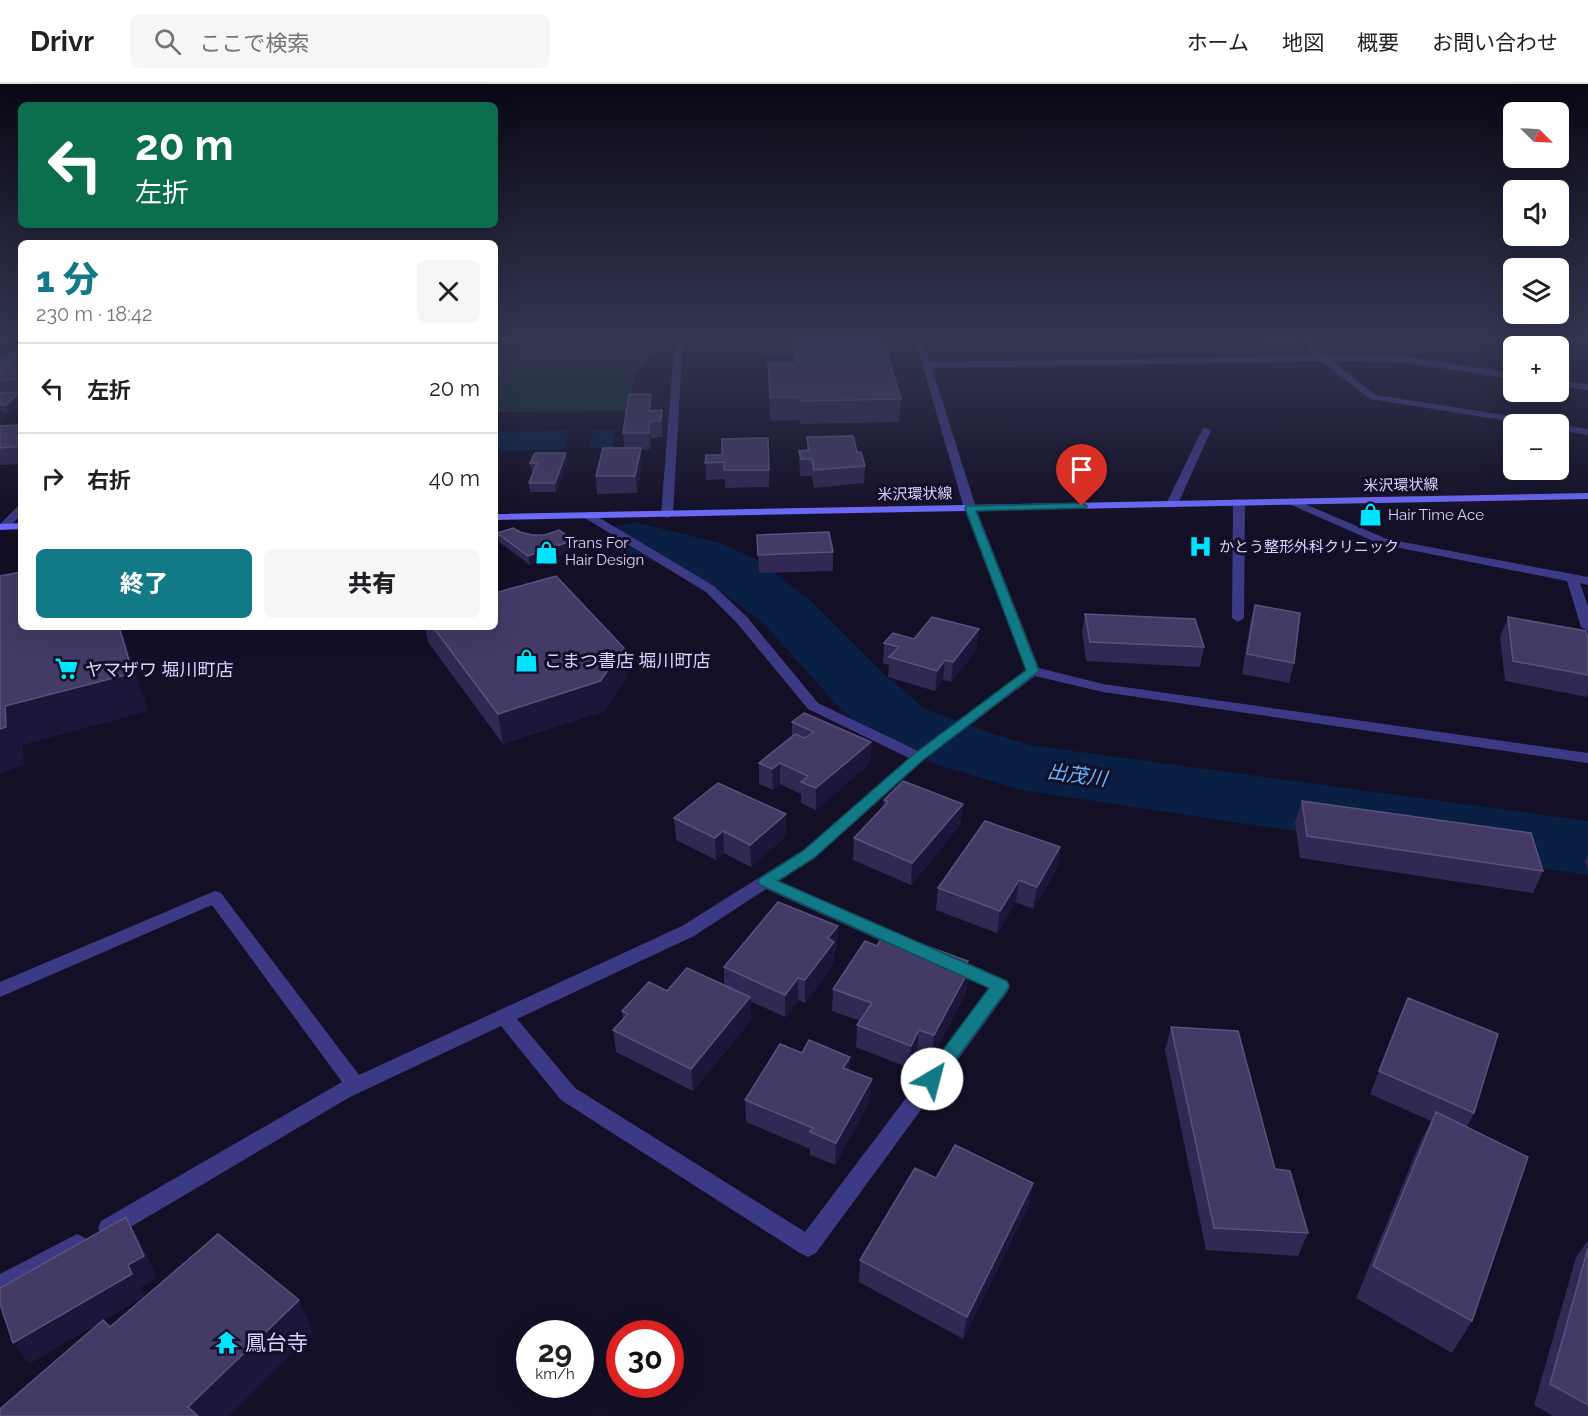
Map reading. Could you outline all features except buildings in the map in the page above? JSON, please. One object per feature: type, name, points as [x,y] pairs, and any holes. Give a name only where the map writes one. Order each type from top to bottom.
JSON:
[{"type":"main road","name":"米沢環状線","points":[[498,517],[1588,496]]},
{"type":"main road","points":[[2,526],[18,526]]},
{"type":"street","points":[[667,515],[675,398]]},
{"type":"street","points":[[937,398],[970,508],[1033,671]]},
{"type":"street","points":[[1380,398],[1503,418]]},
{"type":"street","points":[[1569,429],[1588,432]]},
{"type":"street","points":[[1172,504],[1206,430]]},
{"type":"street","points":[[1291,501],[1384,542],[1588,581]]},
{"type":"street","points":[[1238,618],[1239,502]]},
{"type":"street","points":[[2,526],[18,512]]},
{"type":"street","points":[[589,516],[710,589],[742,620],[813,706],[919,757]]},
{"type":"street","points":[[1573,579],[1588,627]]},
{"type":"street","points":[[0,1286],[103,1231],[355,1085],[688,931],[809,854],[919,757],[1033,671]]},
{"type":"street","points":[[1033,671],[1103,688],[1588,758]]},
{"type":"street","points":[[504,1016],[568,1094],[808,1246],[1000,986],[766,882]]},
{"type":"street","points":[[0,990],[215,897],[355,1085]]},
{"type":"green space","points":[[498,398],[629,398],[626,411],[498,412]]},
{"type":"water","points":[[569,430],[565,449],[498,451],[498,432]]},
{"type":"water","points":[[593,430],[616,430],[612,448],[589,448]]},
{"type":"waterway","name":"出茂川","points":[[634,539],[698,555],[733,571],[788,613],[859,688],[900,724],[961,748],[1021,767],[1588,848]]},
{"type":"place","name":"Hair Time Ace","points":[[1370,515]]},
{"type":"place","name":"かとう整形外科クリニック","points":[[1201,547]]},
{"type":"place","name":"Trans For Hair Design","points":[[547,552]]},
{"type":"place","name":"こまつ書店 堀川町店","points":[[526,660]]},
{"type":"place","name":"ヤマザワ 堀川町店","points":[[67,669]]},
{"type":"place","name":"鳳台寺","points":[[227,1342]]},
{"type":"route","points":[[932,1079],[1000,986],[766,882],[809,854],[919,757],[1033,671],[970,508],[1082,506]]}]
